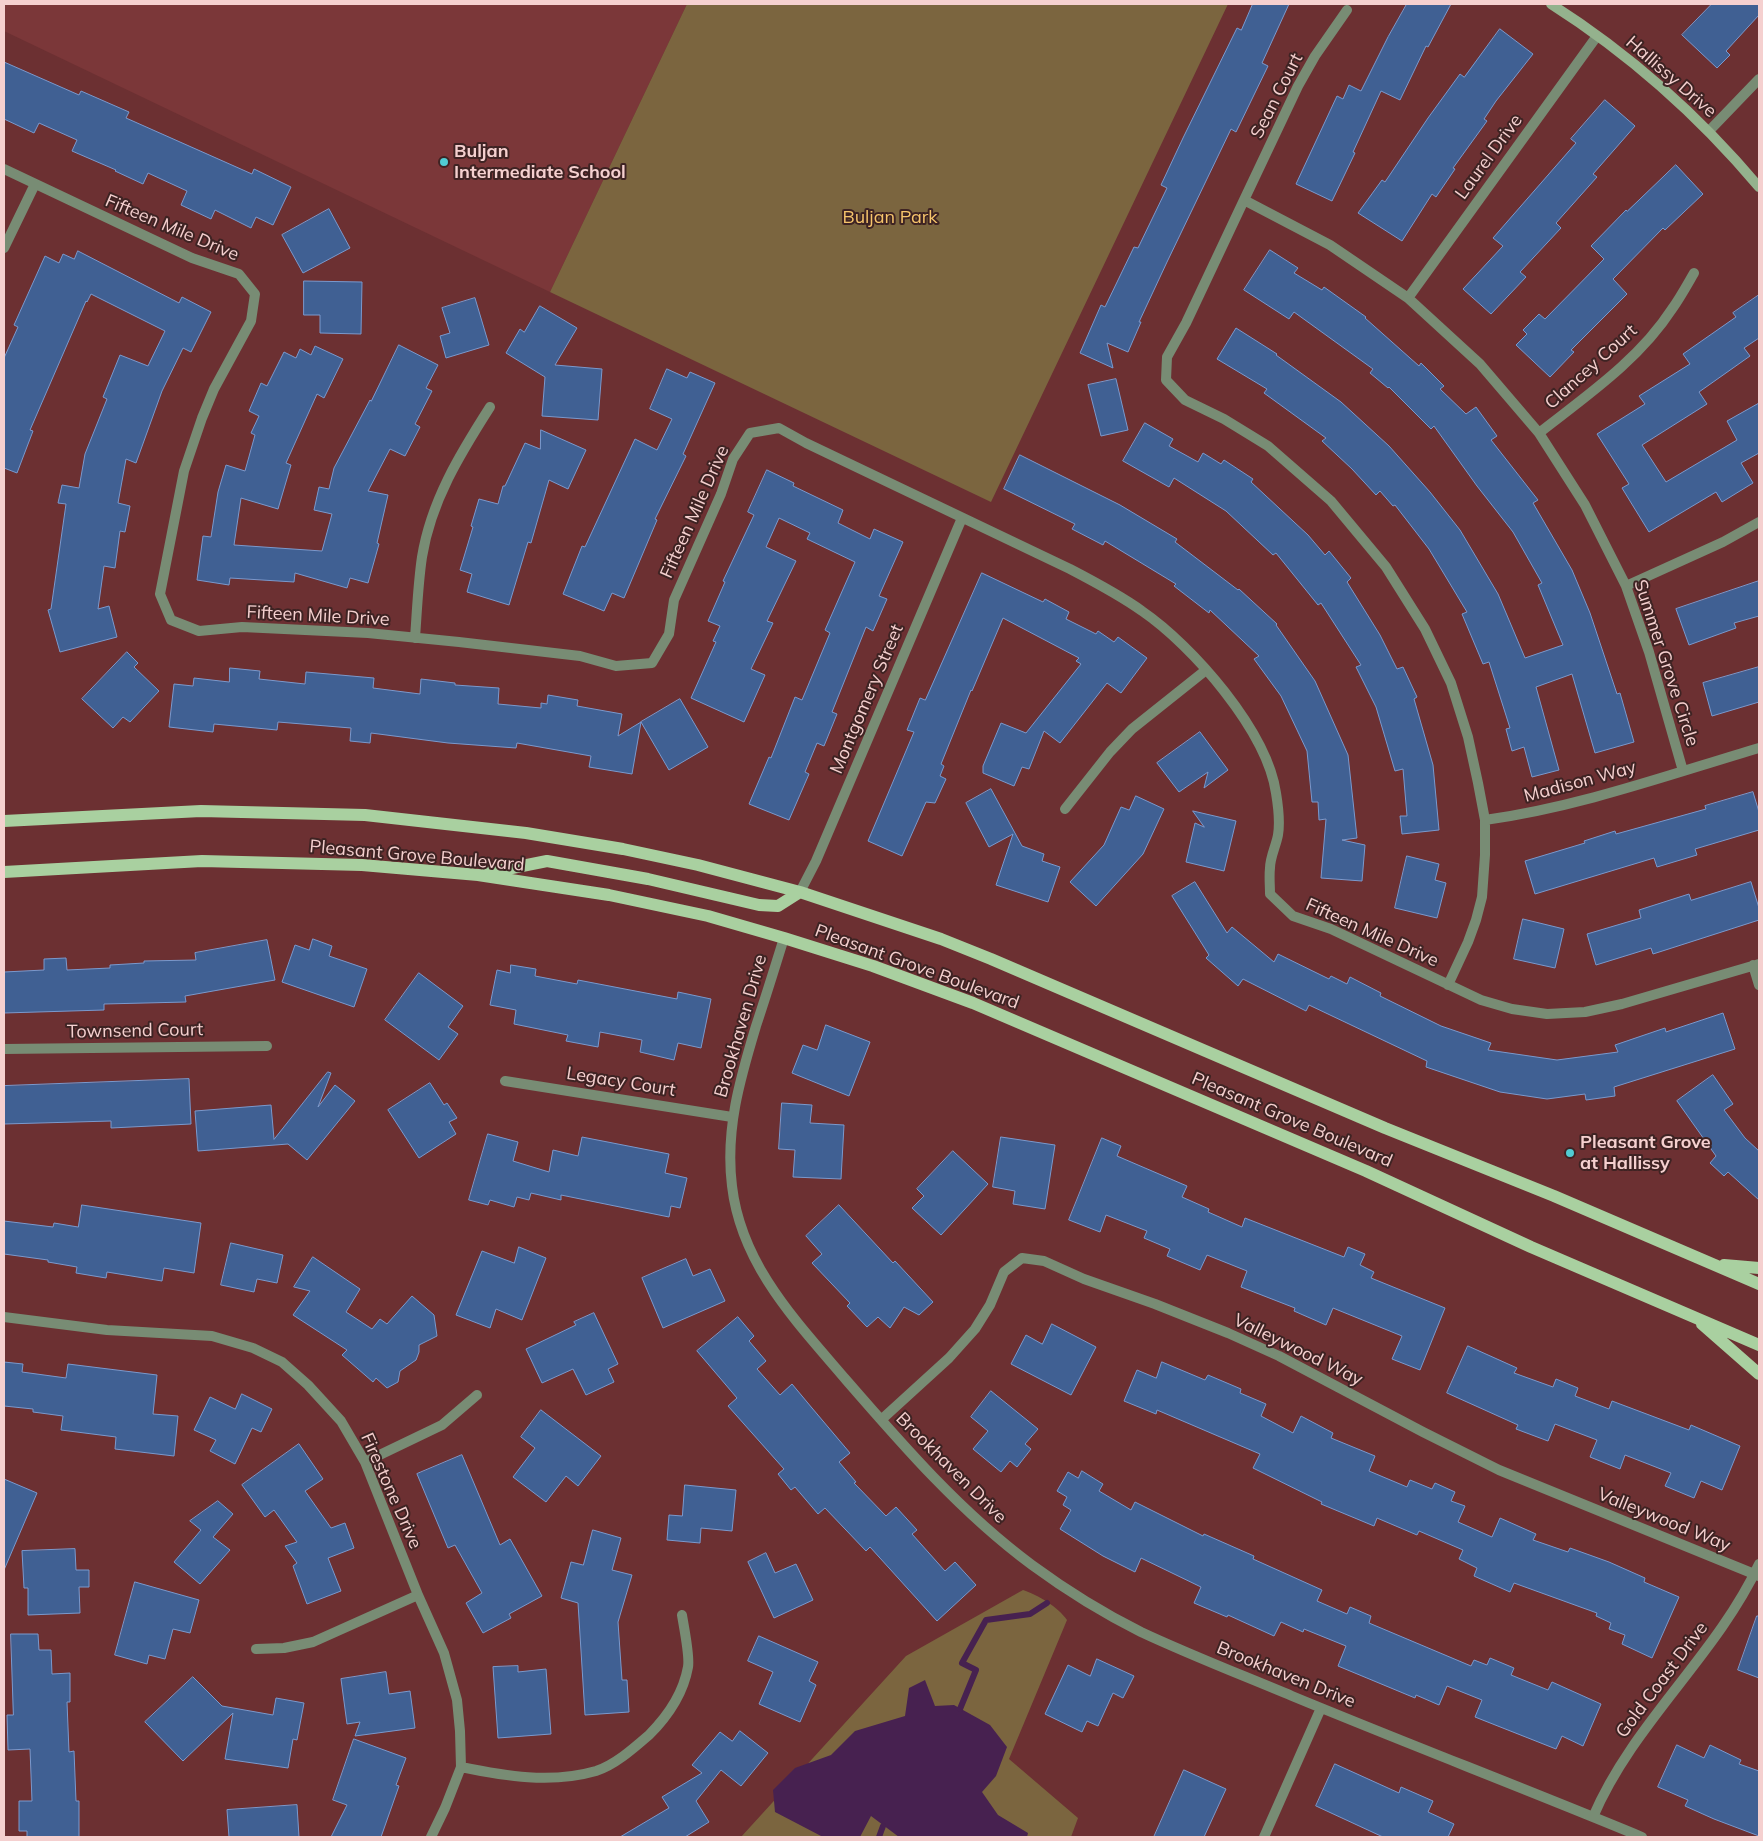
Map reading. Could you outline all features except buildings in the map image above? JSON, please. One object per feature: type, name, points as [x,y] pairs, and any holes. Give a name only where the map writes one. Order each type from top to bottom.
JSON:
[{"type":"main road","name":"Pleasant Grove Boulevard","points":[[4,821],[201,811],[365,815],[526,833],[698,865],[800,892],[941,939],[992,959],[1402,1136],[1554,1196],[1759,1284]]},
{"type":"main road","name":"Pleasant Grove Boulevard","points":[[4,872],[202,861],[362,865],[478,875],[609,895],[708,916],[873,966],[973,1003],[1366,1171],[1531,1247],[1759,1345]]},
{"type":"main road","points":[[478,875],[547,861],[648,879],[760,905],[778,906],[800,892]]},
{"type":"main road","points":[[1712,1264],[1759,1268]]},
{"type":"main road","points":[[1692,1316],[1759,1374]]},
{"type":"street","name":"Hallissy Drive","points":[[1550,4],[1597,36],[1638,68],[1709,131],[1759,187]]},
{"type":"street","name":"Sean Court","points":[[1244,200],[1298,86],[1315,56],[1347,10]]},
{"type":"street","name":"Laurel Drive","points":[[1408,298],[1597,36]]},
{"type":"street","points":[[1709,131],[1759,79]]},
{"type":"street","name":"Fifteen Mile Drive","points":[[4,169],[192,258],[239,274],[255,294],[251,321],[214,389],[184,471],[160,594],[171,620],[199,631],[242,627],[368,634],[580,656],[616,666],[652,663],[669,634],[674,600],[721,494],[733,459],[750,433],[779,428],[806,443],[1108,589],[1143,611],[1178,640],[1228,697],[1250,728],[1267,760],[1276,792],[1278,833],[1270,866],[1270,894],[1293,916],[1331,929],[1481,1000],[1512,1009],[1547,1014],[1585,1012],[1622,1004],[1756,964]]},
{"type":"street","points":[[4,248],[35,184]]},
{"type":"street","name":"Summer Grove Circle","points":[[1244,200],[1330,245],[1408,298],[1480,364],[1539,433],[1585,505],[1626,586],[1649,652],[1683,771]]},
{"type":"street","points":[[1244,200],[1186,323],[1167,356],[1166,380],[1185,400],[1224,419],[1268,446],[1331,501],[1386,567],[1425,629],[1450,683],[1468,737],[1485,820],[1482,897],[1468,942],[1448,985]]},
{"type":"street","name":"Clancey Court","points":[[1539,433],[1613,374],[1645,342],[1671,311],[1694,273]]},
{"type":"street","points":[[415,638],[422,556],[430,525],[441,492],[458,458],[490,407]]},
{"type":"street","name":"Montgomery Street","points":[[800,892],[816,861],[962,518]]},
{"type":"street","points":[[1626,586],[1723,542],[1759,522]]},
{"type":"street","points":[[1065,809],[1110,752],[1132,729],[1206,670]]},
{"type":"street","name":"Madison Way","points":[[1485,820],[1527,814],[1589,799],[1759,748]]},
{"type":"street","name":"Brookhaven Drive","points":[[784,938],[739,1080],[732,1116],[729,1154],[732,1189],[738,1220],[748,1247],[763,1277],[789,1314],[920,1464],[968,1513],[1030,1564],[1085,1601],[1141,1631],[1321,1708],[1642,1837]]},
{"type":"street","points":[[1756,964],[1759,985]]},
{"type":"street","name":"Townsend Court","points":[[4,1048],[267,1046]]},
{"type":"street","name":"Legacy Court","points":[[505,1080],[732,1116]]},
{"type":"street","name":"Valleywood Way","points":[[881,1420],[949,1358],[975,1329],[990,1305],[1004,1272],[1022,1258],[1044,1260],[1084,1279],[1155,1304],[1279,1356],[1499,1470],[1757,1575]]},
{"type":"street","name":"Firestone Drive","points":[[4,1318],[108,1330],[212,1336],[253,1348],[282,1362],[308,1385],[341,1421],[364,1462],[418,1596],[444,1653],[457,1700],[460,1731],[460,1767],[445,1808],[430,1837]]},
{"type":"street","points":[[364,1462],[442,1426],[477,1396]]},
{"type":"street","name":"Gold Coast Drive","points":[[1593,1817],[1604,1791],[1620,1763],[1716,1636],[1757,1575],[1759,1564]]},
{"type":"street","points":[[256,1650],[284,1648],[313,1642],[418,1596]]},
{"type":"street","points":[[460,1767],[499,1775],[557,1778],[597,1771],[618,1760],[664,1720],[681,1694],[689,1666],[682,1615]]},
{"type":"street","points":[[1264,1837],[1321,1708]]},
{"type":"shaded area","name":"Buljan Intermediate School","points":[[4,4],[687,4],[550,292],[4,31]]},
{"type":"shaded area","points":[[925,1680],[935,1706],[954,1705],[990,1725],[1007,1747],[996,1776],[982,1792],[998,1815],[1028,1833],[1027,1837],[899,1837],[871,1816],[860,1837],[823,1837],[775,1812],[773,1790],[795,1768],[831,1755],[855,1731],[905,1716],[909,1688]]},
{"type":"green space","name":"Buljan Park","points":[[687,4],[1228,4],[991,502],[550,292]]},
{"type":"green space","points":[[1023,1590],[1047,1602],[1067,1620],[1009,1759],[1078,1818],[1071,1837],[741,1837],[906,1656]]},
{"type":"waterway","points":[[960,1709],[976,1670],[962,1663],[986,1620],[1030,1614],[1047,1603]]},
{"type":"waterway","points":[[879,1837],[883,1826]]},
{"type":"place","name":"Buljan Intermediate School","points":[[444,162]]},
{"type":"place","name":"Pleasant Grove at Hallissy","points":[[1570,1153]]}]
